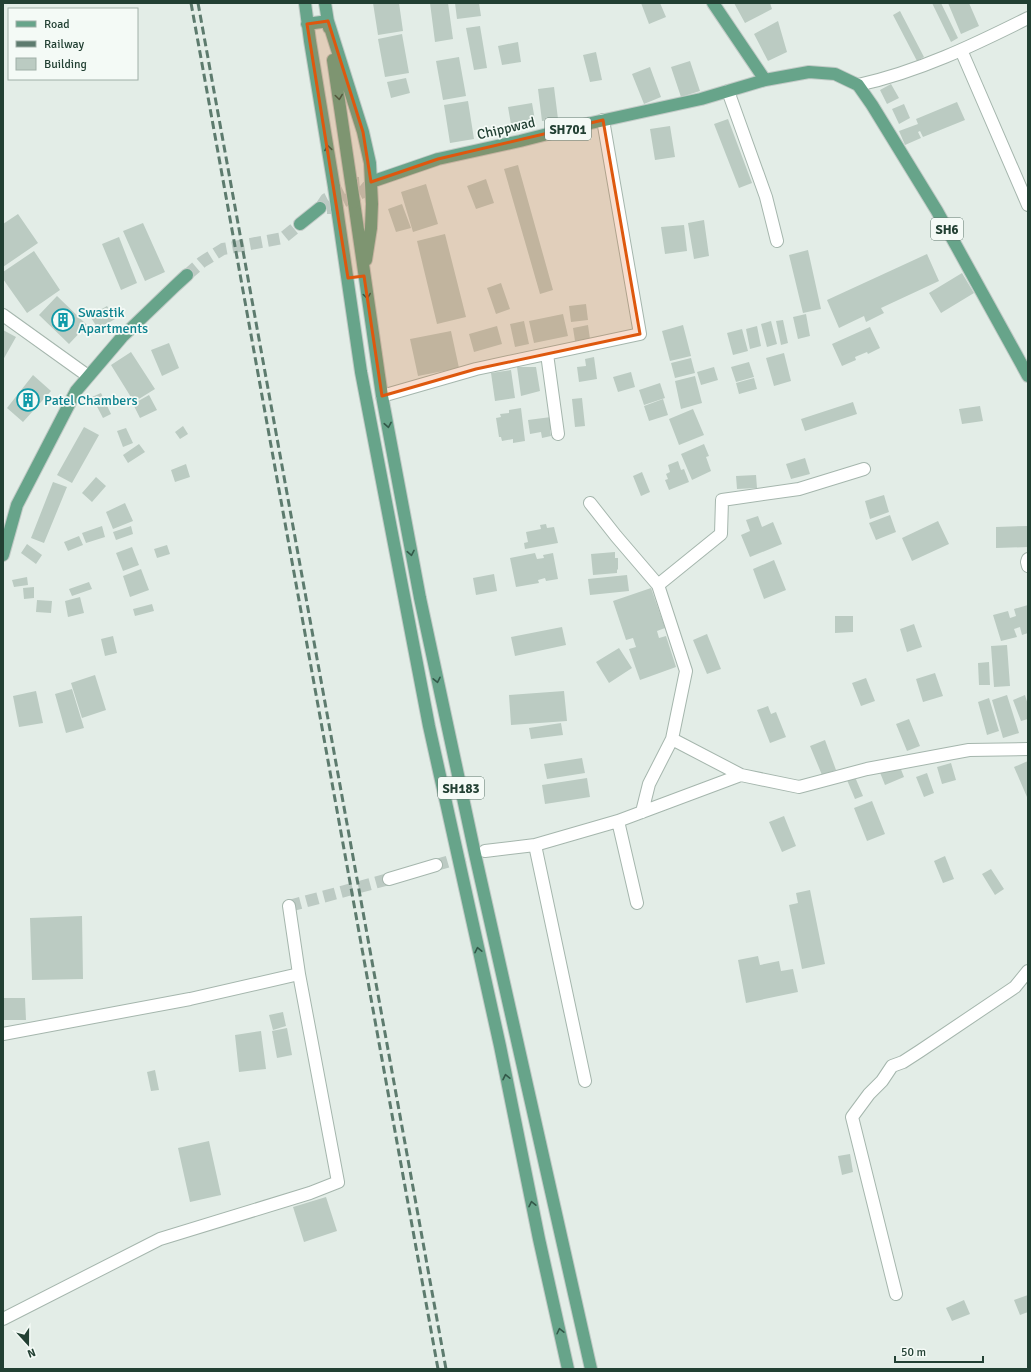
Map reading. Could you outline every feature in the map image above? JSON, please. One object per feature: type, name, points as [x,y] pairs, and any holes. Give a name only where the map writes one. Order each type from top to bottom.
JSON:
[{"type":"main road","points":[[305,3],[348,278],[361,372],[429,726],[500,1046],[539,1239],[568,1369]]},
{"type":"main road","points":[[325,3],[328,21],[364,132],[370,163],[372,204],[371,228],[364,276],[348,278]]},
{"type":"main road","points":[[713,3],[765,80]]},
{"type":"main road","points":[[308,24],[328,21]]},
{"type":"main road","name":"SH183","points":[[328,21],[382,396],[420,598],[591,1369]]},
{"type":"main road","name":"SH6","points":[[765,80],[809,72],[835,74],[858,85],[872,105],[937,211],[1028,376]]},
{"type":"main road","name":"Chippwad","points":[[371,182],[438,159],[520,141],[603,120],[701,99],[765,80]]},
{"type":"main road","points":[[300,224],[320,208]]},
{"type":"main road","points":[[3,555],[17,505],[76,391],[122,337],[188,275]]},
{"type":"street","points":[[858,85],[895,76],[961,50],[1028,18]]},
{"type":"street","points":[[961,50],[1028,205]]},
{"type":"street","points":[[728,91],[766,197],[777,240]]},
{"type":"street","points":[[382,396],[476,369],[640,334],[603,120]]},
{"type":"street","points":[[3,314],[88,376]]},
{"type":"street","points":[[547,354],[558,434]]},
{"type":"street","points":[[658,585],[722,534],[722,500],[799,489],[864,469]]},
{"type":"street","points":[[590,503],[658,585],[686,671],[672,739],[649,784],[642,812]]},
{"type":"street","points":[[1028,559],[1028,566]]},
{"type":"street","points":[[672,739],[741,775],[799,787],[867,769],[969,750],[1028,749]]},
{"type":"street","points":[[485,851],[535,845],[618,821],[741,775]]},
{"type":"street","points":[[618,821],[637,903]]},
{"type":"street","points":[[535,845],[584,1082]]},
{"type":"street","points":[[389,879],[436,865]]},
{"type":"street","points":[[3,1318],[160,1239],[310,1193],[338,1182],[298,974],[289,906]]},
{"type":"street","points":[[896,1294],[852,1117],[869,1094],[882,1081],[892,1066],[904,1062],[1014,987],[1028,971]]},
{"type":"street","points":[[3,1034],[190,999],[298,974]]},
{"type":"highlighted area","points":[[328,21],[363,132],[371,182],[438,159],[603,120],[640,334],[476,369],[382,396],[364,276],[348,278],[307,24]]},
{"type":"building","points":[[373,3],[399,3],[403,31],[378,35]]},
{"type":"building","points":[[430,3],[448,3],[453,39],[435,42]]},
{"type":"building","points":[[455,3],[479,3],[481,16],[457,19]]},
{"type":"building","points":[[641,3],[660,3],[666,17],[649,24]]},
{"type":"building","points":[[734,3],[770,3],[772,9],[745,23]]},
{"type":"building","points":[[932,3],[941,3],[958,38],[951,42]]},
{"type":"building","points":[[948,3],[969,3],[979,26],[961,34]]},
{"type":"building","points":[[900,11],[924,57],[917,61],[893,15]]},
{"type":"building","points":[[778,21],[787,52],[768,61],[754,34]]},
{"type":"building","points":[[480,26],[487,68],[474,70],[466,28]]},
{"type":"building","points":[[402,34],[409,73],[385,77],[378,39]]},
{"type":"building","points":[[518,42],[521,62],[502,65],[498,46]]},
{"type":"building","points":[[596,52],[602,80],[590,82],[583,55]]},
{"type":"building","points":[[459,57],[466,96],[443,100],[436,61]]},
{"type":"building","points":[[690,61],[700,91],[681,97],[671,67]]},
{"type":"building","points":[[650,67],[661,97],[644,104],[632,74]]},
{"type":"building","points":[[406,78],[410,93],[391,98],[387,82]]},
{"type":"building","points":[[891,84],[899,98],[887,104],[880,90]]},
{"type":"building","points":[[554,87],[558,119],[542,121],[538,89]]},
{"type":"building","points":[[468,101],[474,139],[450,143],[444,105]]},
{"type":"building","points":[[957,102],[965,120],[923,137],[920,131],[918,132],[921,138],[905,145],[899,131],[918,124],[916,119]]},
{"type":"building","points":[[532,103],[536,126],[512,130],[508,107]]},
{"type":"building","points":[[904,104],[910,118],[899,124],[892,109]]},
{"type":"building","points":[[728,119],[752,183],[739,188],[714,124]]},
{"type":"building","points":[[670,126],[675,157],[655,160],[650,129]]},
{"type":"building","points":[[518,165],[553,290],[540,294],[504,169]]},
{"type":"building","points":[[486,179],[494,203],[476,209],[467,186]]},
{"type":"building","points":[[426,184],[438,224],[413,232],[401,192]]},
{"type":"building","points":[[402,204],[411,228],[396,232],[388,209]]},
{"type":"building","points":[[18,214],[38,243],[3,267],[3,224]]},
{"type":"building","points":[[704,220],[709,256],[694,259],[688,223]]},
{"type":"building","points":[[143,223],[165,272],[145,281],[123,231]]},
{"type":"building","points":[[684,225],[687,251],[665,254],[661,227]]},
{"type":"building","points":[[445,234],[466,317],[437,324],[417,241]]},
{"type":"building","points":[[119,237],[137,283],[121,290],[102,244]]},
{"type":"building","points":[[808,250],[821,309],[803,313],[789,255]]},
{"type":"building","points":[[34,251],[60,290],[27,313],[3,279],[3,272]]},
{"type":"building","points":[[927,254],[939,281],[881,308],[884,313],[866,322],[864,316],[839,328],[827,300]]},
{"type":"building","points":[[962,273],[974,293],[941,313],[929,293]]},
{"type":"building","points":[[501,283],[510,309],[496,314],[487,288]]},
{"type":"building","name":"Swastik Apartments","points":[[57,296],[87,325],[69,344],[39,315]]},
{"type":"building","points":[[586,304],[588,320],[571,322],[569,306]]},
{"type":"building","points":[[107,306],[115,319],[98,329],[90,316]]},
{"type":"building","points":[[563,314],[568,336],[534,343],[529,321]]},
{"type":"building","points":[[806,314],[810,336],[798,339],[793,317]]},
{"type":"building","points":[[783,320],[788,343],[781,345],[776,321]]},
{"type":"building","points":[[524,321],[529,344],[515,347],[510,324]]},
{"type":"building","points":[[771,321],[777,344],[767,347],[761,324]]},
{"type":"building","points":[[588,325],[590,339],[575,341],[573,328]]},
{"type":"building","points":[[683,325],[691,356],[670,361],[662,331]]},
{"type":"building","points":[[497,326],[502,344],[474,352],[469,334]]},
{"type":"building","points":[[757,326],[761,346],[750,349],[746,329]]},
{"type":"building","points":[[870,327],[880,348],[868,354],[867,352],[855,357],[856,360],[842,366],[832,344]]},
{"type":"building","points":[[742,329],[748,351],[733,355],[727,333]]},
{"type":"building","points":[[3,330],[16,337],[3,360]]},
{"type":"building","points":[[451,331],[459,368],[418,376],[410,339]]},
{"type":"building","points":[[169,343],[179,368],[162,376],[151,350]]},
{"type":"building","points":[[131,352],[155,389],[134,402],[111,365]]},
{"type":"building","points":[[784,353],[791,381],[774,386],[766,358]]},
{"type":"building","points":[[594,357],[597,379],[579,382],[577,367],[586,366],[585,359]]},
{"type":"building","points":[[691,358],[695,373],[675,378],[671,363]]},
{"type":"building","points":[[749,362],[754,377],[736,382],[731,367]]},
{"type":"building","points":[[517,367],[536,367],[540,391],[521,396]]},
{"type":"building","points":[[714,367],[718,380],[701,385],[697,372]]},
{"type":"building","points":[[511,370],[515,398],[495,401],[491,373]]},
{"type":"building","points":[[631,372],[635,387],[618,392],[613,377]]},
{"type":"building","name":"Patel Chambers","points":[[33,375],[51,391],[23,422],[7,408]]},
{"type":"building","points":[[695,376],[702,403],[681,409],[675,381]]},
{"type":"building","points":[[754,378],[757,389],[739,394],[736,383]]},
{"type":"building","points":[[660,383],[665,398],[644,405],[639,390]]},
{"type":"building","points":[[101,393],[111,414],[103,418],[92,397]]},
{"type":"building","points":[[149,395],[157,410],[140,418],[133,404]]},
{"type":"building","points":[[582,398],[585,426],[575,427],[572,399]]},
{"type":"building","points":[[663,399],[668,415],[649,421],[644,406]]},
{"type":"building","points":[[853,402],[857,414],[805,431],[801,419]]},
{"type":"building","points":[[980,406],[983,421],[962,424],[959,409]]},
{"type":"building","points":[[521,408],[525,441],[513,443],[513,439],[502,441],[501,437],[499,437],[496,418],[501,417],[500,414],[509,413],[509,410]]},
{"type":"building","points":[[693,409],[704,435],[679,445],[669,419]]},
{"type":"building","points":[[551,417],[553,429],[550,430],[551,436],[542,438],[541,432],[530,434],[528,420]]},
{"type":"building","points":[[183,426],[188,434],[180,439],[175,432]]},
{"type":"building","points":[[84,427],[99,435],[72,483],[57,475]]},
{"type":"building","points":[[126,428],[133,443],[123,447],[117,431]]},
{"type":"building","points":[[139,444],[145,452],[128,463],[123,455]]},
{"type":"building","points":[[704,444],[709,456],[706,457],[711,471],[692,480],[681,454]]},
{"type":"building","points":[[805,458],[810,474],[791,479],[786,464]]},
{"type":"building","points":[[678,461],[681,470],[684,469],[689,482],[669,490],[665,480],[668,479],[666,474],[670,472],[668,465]]},
{"type":"building","points":[[186,464],[190,477],[175,482],[171,470]]},
{"type":"building","points":[[642,472],[650,492],[641,496],[633,476]]},
{"type":"building","points":[[756,475],[757,488],[737,489],[736,476]]},
{"type":"building","points":[[96,477],[106,486],[92,502],[82,493]]},
{"type":"building","points":[[53,482],[67,487],[44,543],[31,538]]},
{"type":"building","points":[[884,495],[889,512],[870,519],[865,501]]},
{"type":"building","points":[[125,503],[133,521],[113,529],[106,512]]},
{"type":"building","points":[[890,515],[896,532],[876,540],[869,523]]},
{"type":"building","points":[[758,516],[762,527],[773,522],[782,544],[750,557],[741,535],[750,531],[746,520]]},
{"type":"building","points":[[938,521],[949,544],[912,561],[902,538]]},
{"type":"building","points":[[546,524],[547,528],[554,527],[558,543],[525,549],[524,543],[528,542],[526,532],[541,529],[540,525]]},
{"type":"building","points":[[102,526],[105,537],[86,543],[82,533]]},
{"type":"building","points":[[131,526],[133,534],[116,540],[113,532]]},
{"type":"building","points":[[1027,526],[1028,547],[996,548],[996,527]]},
{"type":"building","points":[[79,536],[83,545],[68,551],[64,542]]},
{"type":"building","points":[[27,544],[42,555],[36,564],[21,553]]},
{"type":"building","points":[[167,545],[170,554],[157,558],[154,549]]},
{"type":"building","points":[[132,547],[139,565],[123,571],[116,553]]},
{"type":"building","points":[[615,552],[615,558],[618,558],[617,573],[593,575],[591,554]]},
{"type":"building","points":[[535,553],[537,559],[544,558],[543,555],[553,553],[558,579],[546,581],[545,578],[538,580],[539,583],[516,587],[510,558]]},
{"type":"building","points":[[774,560],[786,590],[764,599],[753,569]]},
{"type":"building","points":[[141,569],[149,590],[130,597],[123,576]]},
{"type":"building","points":[[494,574],[497,591],[476,595],[473,578]]},
{"type":"building","points":[[627,575],[629,591],[590,595],[588,579]]},
{"type":"building","points":[[27,577],[28,585],[14,587],[12,580]]},
{"type":"building","points":[[89,582],[92,589],[72,596],[69,589]]},
{"type":"building","points":[[34,587],[34,598],[24,599],[23,588]]},
{"type":"building","points":[[651,588],[665,628],[657,631],[659,638],[666,636],[676,667],[640,680],[629,649],[636,647],[633,638],[626,640],[613,601]]},
{"type":"building","points":[[80,597],[84,613],[68,617],[65,601]]},
{"type":"building","points":[[37,600],[52,601],[51,613],[36,612]]},
{"type":"building","points":[[152,604],[154,611],[135,616],[133,609]]},
{"type":"building","points":[[1028,605],[1028,633],[1022,635],[1020,627],[1014,629],[1017,637],[1001,641],[993,615],[1008,611],[1010,618],[1016,616],[1014,609]]},
{"type":"building","points":[[835,616],[853,616],[853,632],[835,633]]},
{"type":"building","points":[[914,624],[922,647],[907,652],[900,629]]},
{"type":"building","points":[[562,627],[566,645],[515,656],[511,637]]},
{"type":"building","points":[[707,634],[721,669],[707,674],[693,640]]},
{"type":"building","points":[[113,636],[117,653],[105,656],[101,639]]},
{"type":"building","points":[[1007,645],[1010,686],[994,687],[991,646]]},
{"type":"building","points":[[619,648],[632,668],[609,683],[596,662]]},
{"type":"building","points":[[989,662],[990,685],[979,685],[978,663]]},
{"type":"building","points":[[935,673],[943,696],[923,702],[916,679]]},
{"type":"building","points":[[95,675],[106,710],[82,718],[71,683]]},
{"type":"building","points":[[866,678],[875,701],[861,706],[852,683]]},
{"type":"building","points":[[72,689],[84,728],[66,733],[55,694]]},
{"type":"building","points":[[36,691],[43,723],[19,727],[13,696]]},
{"type":"building","points":[[564,691],[567,721],[511,725],[509,695]]},
{"type":"building","points":[[1007,695],[1019,733],[1003,738],[992,700]]},
{"type":"building","points":[[1025,695],[1028,705],[1028,719],[1021,721],[1013,700]]},
{"type":"building","points":[[989,698],[999,731],[987,735],[978,702]]},
{"type":"building","points":[[768,706],[771,714],[776,712],[786,737],[770,743],[757,710]]},
{"type":"building","points":[[909,719],[920,746],[907,751],[896,724]]},
{"type":"building","points":[[561,723],[563,735],[531,739],[529,728]]},
{"type":"building","points":[[825,740],[836,770],[822,775],[810,746]]},
{"type":"building","points":[[582,758],[585,773],[547,779],[544,764]]},
{"type":"building","points":[[1028,761],[1028,797],[1027,797],[1014,767]]},
{"type":"building","points":[[951,763],[956,780],[942,784],[937,767]]},
{"type":"building","points":[[900,767],[904,777],[885,785],[879,770]]},
{"type":"building","points":[[927,773],[934,793],[924,797],[916,777]]},
{"type":"building","points":[[855,777],[863,796],[855,799],[847,780]]},
{"type":"building","points":[[587,778],[590,797],[545,804],[542,785]]},
{"type":"building","points":[[872,801],[885,834],[867,841],[854,808]]},
{"type":"building","points":[[784,816],[796,846],[782,852],[769,822]]},
{"type":"building","points":[[945,856],[954,879],[943,883],[934,861]]},
{"type":"building","points":[[991,869],[1004,889],[995,895],[982,874]]},
{"type":"building","points":[[810,890],[825,964],[802,969],[789,905],[798,903],[796,893]]},
{"type":"building","points":[[82,916],[83,979],[32,980],[30,918]]},
{"type":"building","points":[[758,956],[760,965],[779,961],[781,971],[793,969],[798,992],[746,1003],[738,960]]},
{"type":"building","points":[[3,998],[25,998],[26,1020],[3,1020]]},
{"type":"building","points":[[283,1012],[286,1026],[273,1030],[269,1015]]},
{"type":"building","points":[[287,1028],[292,1055],[277,1058],[272,1031]]},
{"type":"building","points":[[261,1031],[266,1069],[239,1072],[235,1035]]},
{"type":"building","points":[[155,1070],[159,1090],[151,1091],[147,1072]]},
{"type":"building","points":[[209,1141],[221,1195],[190,1202],[178,1148]]},
{"type":"building","points":[[850,1154],[853,1172],[842,1175],[838,1156]]},
{"type":"building","points":[[326,1197],[337,1231],[304,1242],[293,1207]]},
{"type":"building","points":[[1028,1295],[1028,1312],[1020,1315],[1014,1300]]},
{"type":"building","points":[[964,1300],[970,1314],[952,1321],[946,1308]]},
{"type":"tunnel","points":[[320,208],[326,199],[358,183],[371,182]]},
{"type":"tunnel","points":[[327,208],[330,208],[363,192],[371,182]]},
{"type":"tunnel","points":[[187,275],[202,262],[223,249],[283,238],[300,224]]},
{"type":"tunnel","points":[[436,865],[484,851]]},
{"type":"tunnel","points":[[289,906],[389,879]]},
{"type":"railway","points":[[191,3],[438,1369]]},
{"type":"railway","points":[[198,3],[446,1369]]},
{"type":"place","name":"Swastik Apartments","points":[[63,320]]},
{"type":"place","name":"Patel Chambers","points":[[28,400]]}]
